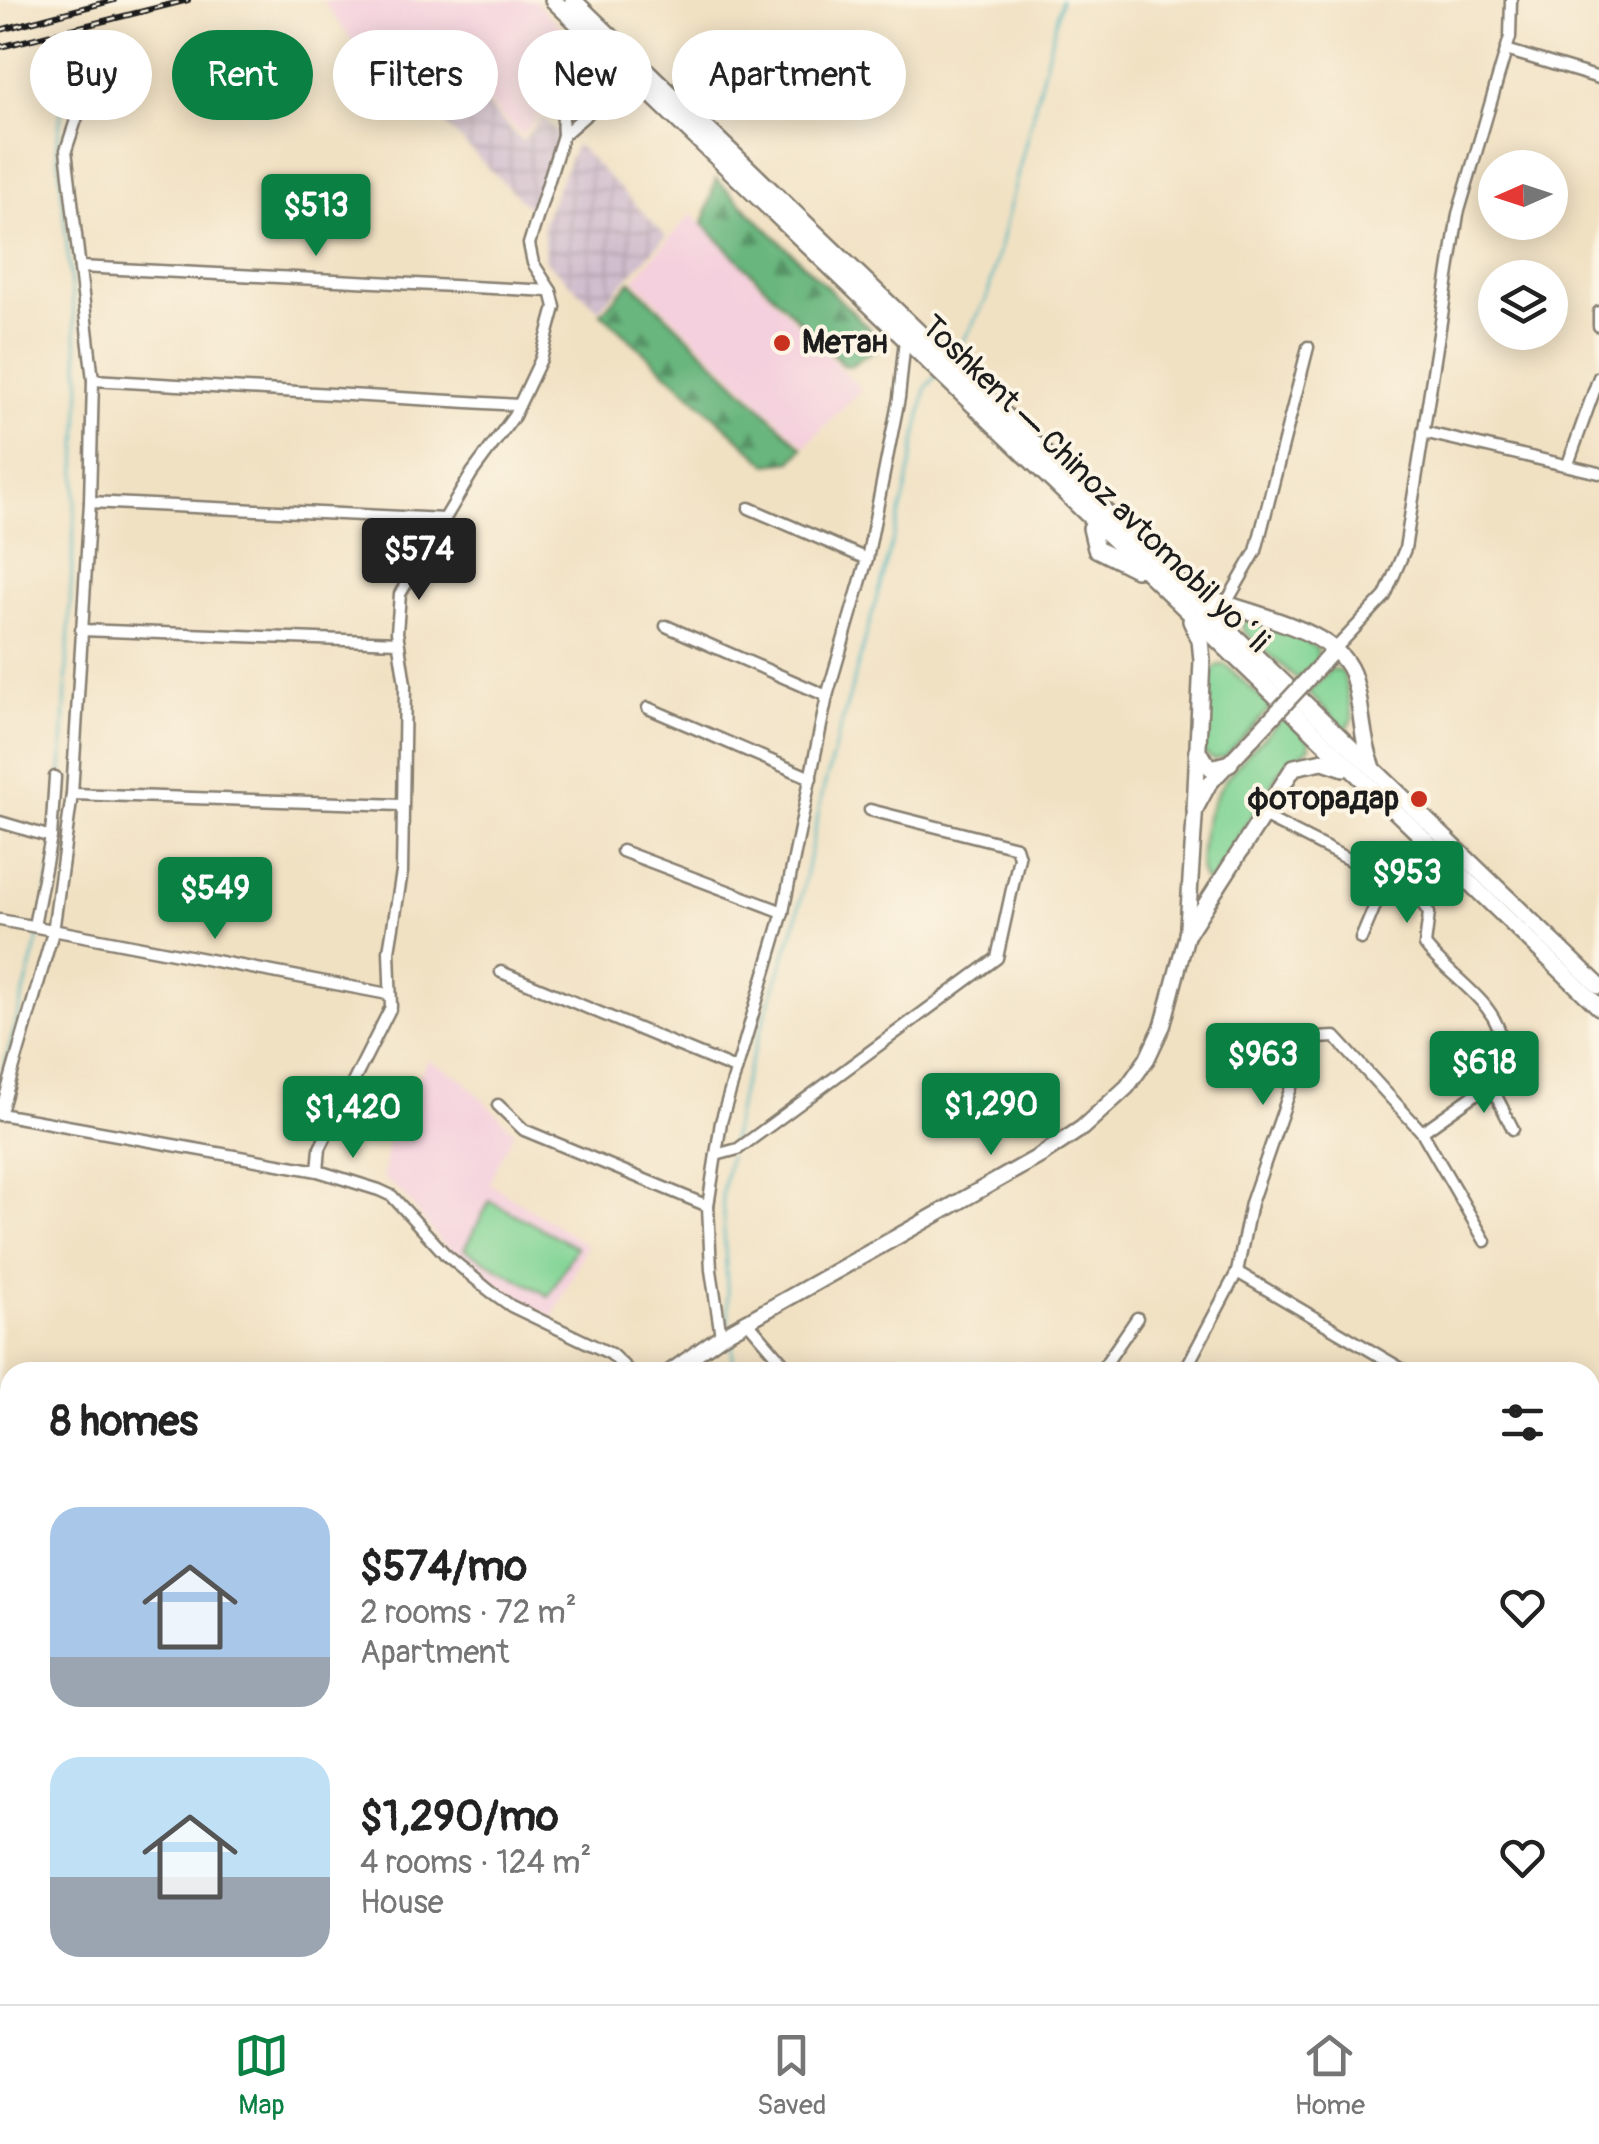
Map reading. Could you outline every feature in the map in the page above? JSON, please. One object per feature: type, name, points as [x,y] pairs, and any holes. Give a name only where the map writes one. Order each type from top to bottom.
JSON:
[{"type":"highway","name":"Toshkent — Chinoz avtomobil yoʻli","points":[[553,0],[584,30]]},
{"type":"highway","name":"Toshkent — Chinoz avtomobil yoʻli","points":[[573,0],[916,343]]},
{"type":"highway","name":"Toshkent — Chinoz avtomobil yoʻli","points":[[652,94],[1102,518],[1178,582],[1375,771],[1434,839],[1599,1007]]},
{"type":"highway","name":"Toshkent — Chinoz avtomobil yoʻli","points":[[1102,518],[1091,538],[1100,553],[1152,577],[1356,774],[1599,986]]},
{"type":"highway","points":[[1178,582],[1225,605],[1315,635],[1335,649],[1353,678],[1366,749],[1375,771]]},
{"type":"highway","points":[[1184,608],[1200,640],[1202,660],[1195,810]]},
{"type":"highway","points":[[1196,747],[1211,768],[1230,762]]},
{"type":"highway","points":[[1188,934],[1261,815],[1300,763],[1330,762],[1356,774]]},
{"type":"main road","points":[[684,1362],[721,1336],[1040,1156],[1098,1115],[1127,1087],[1154,1047],[1188,934],[1195,810],[1230,762],[1335,649]]},
{"type":"street","points":[[1335,649],[1375,610],[1397,574],[1458,214],[1506,50],[1511,0]]},
{"type":"street","points":[[1506,50],[1599,78]]},
{"type":"street","points":[[76,120],[66,150],[92,380],[90,502],[72,794],[53,932],[0,1114],[318,1171],[392,1196],[445,1254],[490,1291],[511,1306],[612,1354],[620,1362]]},
{"type":"street","points":[[318,1171],[320,1148],[391,1007],[391,929],[402,872],[400,804],[405,684],[398,642],[400,594],[519,405],[541,359],[555,307],[551,291],[529,252],[563,135],[561,120]]},
{"type":"street","points":[[563,135],[580,120]]},
{"type":"street","points":[[80,267],[551,291]]},
{"type":"street","points":[[1599,312],[1599,326]]},
{"type":"street","points":[[721,1336],[708,1206],[716,1155],[735,1069],[783,912],[827,696],[868,559],[899,398],[916,343]]},
{"type":"street","points":[[1225,605],[1256,550],[1308,346]]},
{"type":"street","points":[[1568,464],[1599,377]]},
{"type":"street","points":[[92,380],[519,405]]},
{"type":"street","points":[[1423,432],[1599,473]]},
{"type":"street","points":[[90,502],[444,519]]},
{"type":"street","points":[[749,508],[868,559]]},
{"type":"street","points":[[666,626],[827,696]]},
{"type":"street","points":[[82,630],[398,642]]},
{"type":"street","points":[[648,708],[811,778]]},
{"type":"street","points":[[34,926],[50,837],[55,777]]},
{"type":"street","points":[[72,794],[400,804]]},
{"type":"street","points":[[716,1155],[738,1148],[996,958],[1019,858],[1016,847],[870,810]]},
{"type":"street","points":[[1261,815],[1415,893],[1429,913],[1425,946],[1440,966],[1495,1018],[1502,1048],[1490,1084],[1422,1132]]},
{"type":"street","points":[[0,822],[50,837]]},
{"type":"street","points":[[622,850],[783,912]]},
{"type":"street","points":[[1361,939],[1387,877]]},
{"type":"street","points":[[0,920],[388,994]]},
{"type":"street","points":[[501,972],[735,1069]]},
{"type":"street","points":[[1189,1362],[1237,1272],[1251,1203],[1302,1056],[1317,1038],[1336,1037],[1422,1132],[1485,1241]]},
{"type":"street","points":[[1490,1084],[1514,1129]]},
{"type":"street","points":[[498,1104],[524,1130],[708,1206]]},
{"type":"street","points":[[1237,1272],[1390,1362]]},
{"type":"street","points":[[1107,1362],[1137,1318]]},
{"type":"street","points":[[742,1324],[781,1362]]},
{"type":"shaded area","points":[[534,0],[563,30],[518,30],[518,120],[537,120],[522,135],[498,112],[498,30],[344,30],[323,1]]},
{"type":"shaded area","points":[[498,116],[522,141],[545,120],[561,137],[533,212],[440,120],[498,120]]},
{"type":"shaded area","points":[[576,144],[666,236],[599,309],[545,260],[543,222]]},
{"type":"shaded area","points":[[691,214],[861,389],[805,446],[634,279]]},
{"type":"shaded area","points":[[428,1060],[461,1078],[514,1131],[489,1183],[587,1245],[553,1317],[518,1300],[443,1244],[402,1193],[383,1178],[392,1110],[398,1113]]},
{"type":"green space","points":[[716,179],[879,338],[878,347],[850,366],[843,365],[703,224]]},
{"type":"green space","points":[[631,281],[803,448],[792,461],[767,464],[601,313]]},
{"type":"green space","points":[[1247,619],[1302,638],[1317,649],[1317,661],[1297,679],[1245,633],[1242,625]]},
{"type":"green space","points":[[1226,665],[1271,707],[1225,757],[1213,760],[1203,753],[1208,673]]},
{"type":"green space","points":[[1331,669],[1343,672],[1353,719],[1346,730],[1308,693]]},
{"type":"green space","points":[[1285,716],[1309,740],[1310,747],[1281,769],[1212,880],[1206,882],[1200,864],[1209,810],[1228,776]]},
{"type":"green space","points":[[490,1201],[576,1247],[549,1296],[464,1249]]},
{"type":"waterway","points":[[955,356],[987,298],[1061,0]]},
{"type":"waterway","points":[[43,923],[60,811],[81,386],[57,145],[60,120]]},
{"type":"waterway","points":[[730,1149],[741,1091],[796,921],[823,791],[905,495],[926,388],[936,376]]},
{"type":"waterway","points":[[0,1082],[41,930]]},
{"type":"waterway","points":[[729,1156],[722,1194],[729,1323]]},
{"type":"waterway","points":[[731,1335],[731,1362]]},
{"type":"railway","points":[[0,30],[114,0]]},
{"type":"railway","points":[[0,47],[188,0]]},
{"type":"place","name":"Метан","points":[[782,343]]},
{"type":"place","name":"фоторадар","points":[[1419,799]]}]
